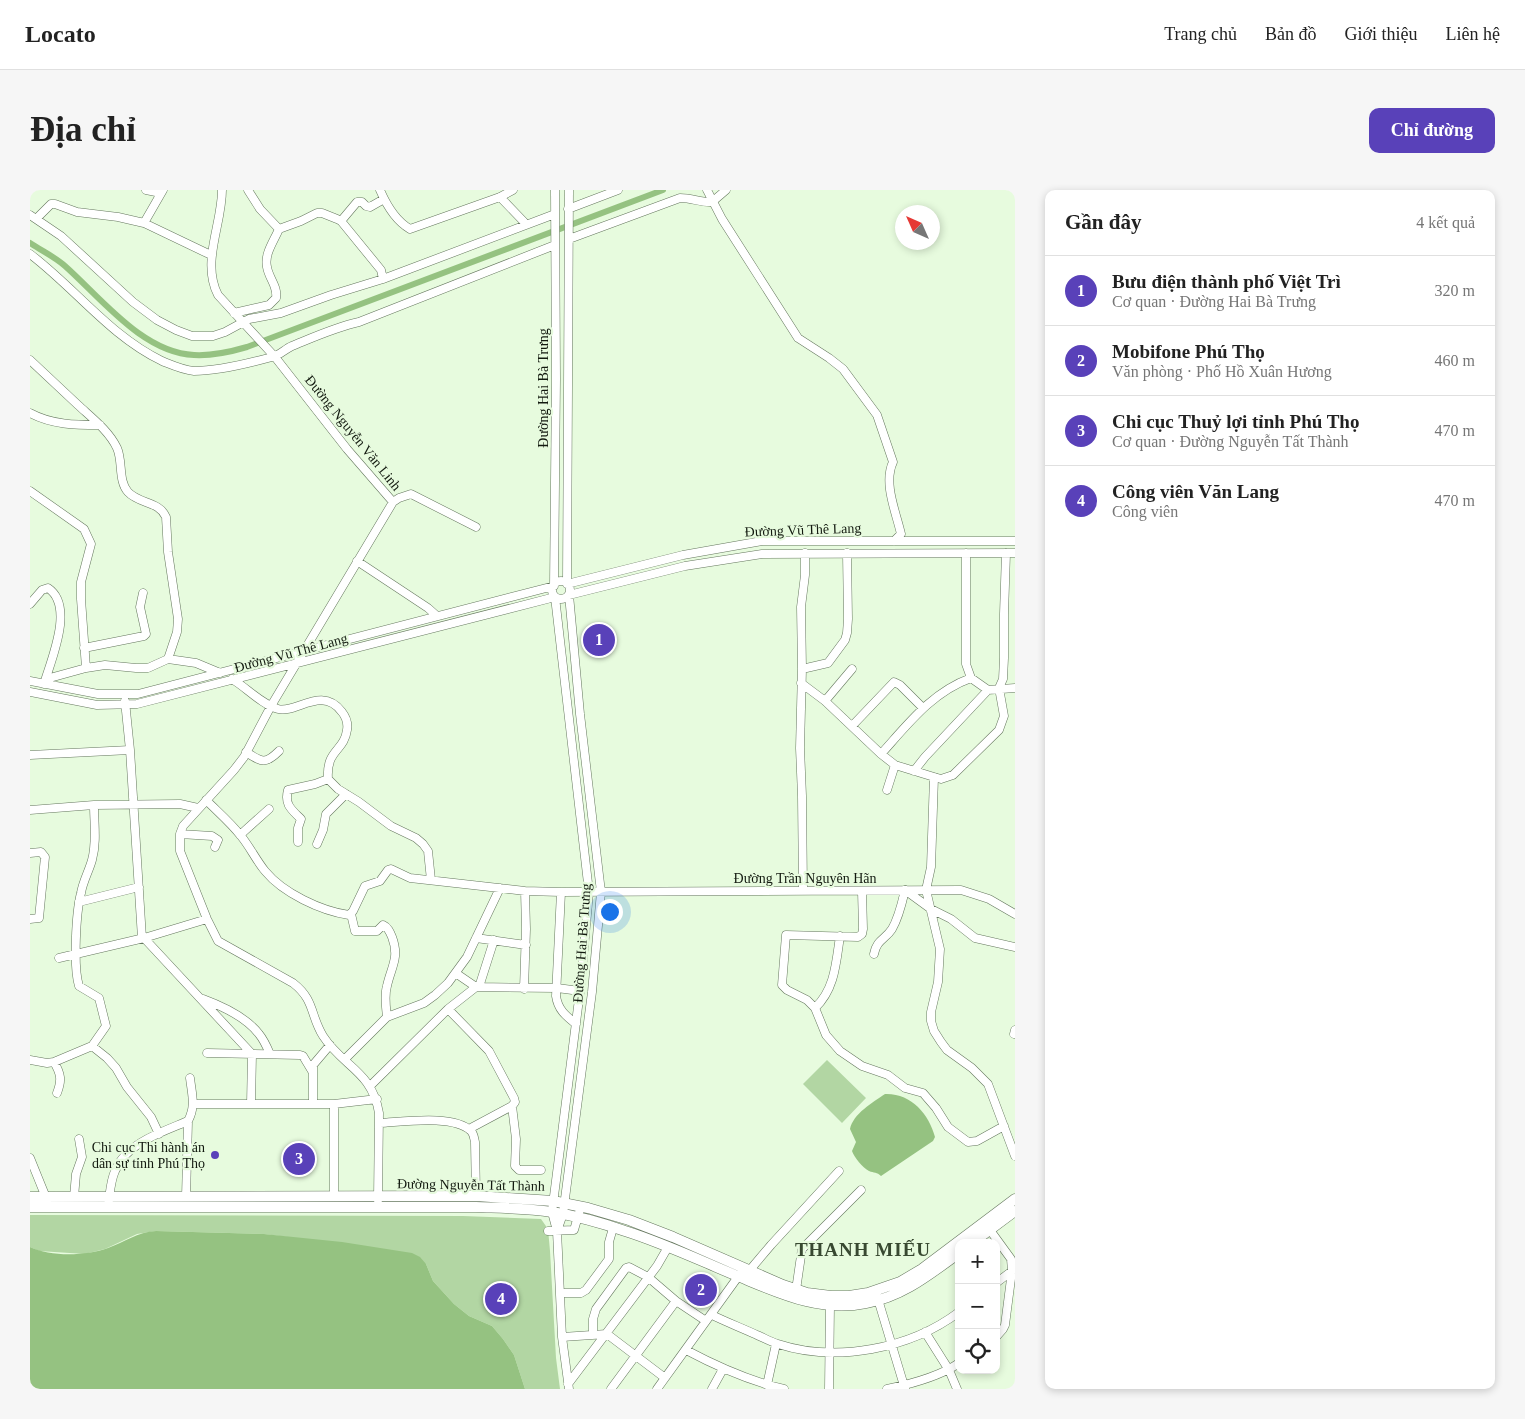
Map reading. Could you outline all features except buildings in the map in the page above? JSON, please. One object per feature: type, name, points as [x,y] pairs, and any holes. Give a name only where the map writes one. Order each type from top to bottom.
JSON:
[{"type":"main road","name":"Đường Nguyễn Tất Thành","points":[[30,1207],[74,1197],[109,1201],[186,1197],[334,1197],[378,1202],[476,1196],[578,1217],[744,1271],[796,1290],[831,1296],[877,1296],[904,1290],[916,1284],[955,1256]]},
{"type":"main road","name":"Đường Nguyễn Tất Thành","points":[[30,1197],[48,1202],[378,1202],[540,1210],[553,1200],[582,1206],[628,1220],[673,1237],[744,1271],[794,1299],[830,1305],[858,1304],[877,1296],[987,1226],[1015,1211]]},
{"type":"main road","name":"Đường Nguyễn Tất Thành","points":[[976,1239],[1015,1199]]},
{"type":"street","points":[[144,223],[162,192],[146,190]]},
{"type":"street","name":"Đường Nguyễn Văn Linh","points":[[180,834],[183,826],[234,770],[246,752],[271,706],[392,502],[347,449],[273,354],[218,295],[212,284],[211,255],[220,214],[222,190]]},
{"type":"street","points":[[248,190],[260,209],[279,229]]},
{"type":"street","points":[[380,190],[399,220],[410,229],[513,190]]},
{"type":"street","points":[[548,190],[555,199],[568,199]]},
{"type":"street","name":"Đường Hai Bà Trưng","points":[[554,586],[555,190]]},
{"type":"street","name":"Đường Hai Bà Trưng","points":[[567,584],[568,190]]},
{"type":"street","points":[[568,209],[618,190]]},
{"type":"street","points":[[569,239],[680,198],[690,198],[706,203],[712,202],[726,190]]},
{"type":"street","points":[[707,191],[712,202],[798,338],[843,369],[877,415],[893,462],[889,470],[890,488],[901,534],[894,541]]},
{"type":"street","points":[[500,196],[526,224]]},
{"type":"street","points":[[341,221],[357,202],[362,202],[370,207],[384,199]]},
{"type":"street","points":[[211,255],[144,223],[118,217],[77,212],[55,204],[51,204],[33,217],[61,236],[133,302],[157,320],[192,336],[212,336],[245,324],[256,317],[281,314],[331,294],[383,279],[554,214]]},
{"type":"street","points":[[234,313],[269,305],[276,298],[277,290],[267,268],[266,257],[279,229],[318,213],[341,221],[381,270],[383,279]]},
{"type":"street","points":[[30,254],[45,265],[118,334],[134,346],[172,366],[193,371],[215,369],[273,354],[340,326],[359,322],[555,245]]},
{"type":"street","points":[[555,257],[569,256]]},
{"type":"street","points":[[30,360],[100,425],[117,448],[127,492],[164,511],[178,619],[177,632],[168,660]]},
{"type":"street","points":[[30,413],[50,421],[65,424],[100,425]]},
{"type":"street","points":[[30,491],[84,529],[91,544],[81,582],[86,668]]},
{"type":"street","points":[[392,502],[411,494],[476,527]]},
{"type":"street","points":[[757,542],[759,554]]},
{"type":"street","name":"Đường Vũ Thê Lang","points":[[567,584],[683,554],[757,542],[1015,542]]},
{"type":"street","points":[[802,668],[828,663],[847,633],[847,552]]},
{"type":"street","name":"Đường Vũ Thê Lang","points":[[569,595],[686,566],[759,554],[847,552],[1015,553]]},
{"type":"street","points":[[803,891],[800,748],[801,608],[805,575],[805,553]]},
{"type":"street","points":[[966,553],[966,664],[971,678],[988,690]]},
{"type":"street","points":[[801,683],[825,701],[894,765],[941,779],[953,775],[999,730],[1004,716],[999,688],[1003,680],[1006,553]]},
{"type":"street","points":[[357,561],[437,616]]},
{"type":"street","points":[[560,582],[567,584],[570,589],[569,595],[563,599],[556,597],[553,592],[554,586],[560,582]]},
{"type":"street","name":"Đường Vũ Thê Lang","points":[[30,681],[45,682],[98,694],[138,694],[554,586]]},
{"type":"street","points":[[30,604],[42,590],[48,588],[54,592],[59,602],[58,634],[45,682]]},
{"type":"street","points":[[84,648],[144,636],[146,634],[140,607],[143,593]]},
{"type":"street","name":"Đường Hai Bà Trưng","points":[[556,1231],[564,1214],[592,992],[601,892],[582,733],[569,595]]},
{"type":"street","name":"Đường Hai Bà Trưng","points":[[556,597],[589,892],[580,991],[552,1212],[556,1231],[562,1337],[568,1386]]},
{"type":"street","name":"Đường Vũ Thê Lang","points":[[30,692],[97,705],[137,704],[556,597]]},
{"type":"street","points":[[45,682],[86,668],[105,665],[148,668],[168,660],[196,663],[220,673],[234,680],[271,706],[284,709],[311,701],[324,701],[338,706],[346,716],[347,730],[344,741],[330,757],[327,767],[328,778],[338,789],[391,826],[416,838],[423,844],[428,851],[431,880]]},
{"type":"street","points":[[825,701],[852,670]]},
{"type":"street","points":[[881,754],[923,708],[946,690],[971,678]]},
{"type":"street","points":[[852,726],[894,682],[923,708]]},
{"type":"street","points":[[914,771],[988,690],[1015,688]]},
{"type":"street","points":[[124,694],[130,750],[143,938],[252,1054],[252,1104]]},
{"type":"street","points":[[30,755],[130,750]]},
{"type":"street","points":[[246,752],[259,760],[266,761],[280,751]]},
{"type":"street","points":[[887,790],[894,765]]},
{"type":"street","points":[[934,777],[930,867],[926,890],[940,949],[938,982],[931,1020],[939,1040],[988,1084],[1015,1156]]},
{"type":"street","points":[[298,842],[298,828],[301,819],[288,807],[288,790],[314,784],[328,778]]},
{"type":"street","points":[[317,844],[323,830],[326,814],[346,794]]},
{"type":"street","points":[[206,800],[240,835],[266,872],[276,882],[300,897],[331,912],[351,914],[355,931],[377,931],[383,925],[388,928],[395,947],[396,959],[387,985],[385,999],[387,1017]]},
{"type":"street","points":[[30,810],[94,805],[180,804],[198,808]]},
{"type":"street","points":[[30,1060],[47,1063],[54,1062],[92,1046],[104,1030],[105,1022],[99,998],[79,986],[76,953],[79,902],[85,877],[92,860],[95,842],[94,805]]},
{"type":"street","points":[[240,835],[269,809]]},
{"type":"street","points":[[215,847],[218,840],[212,836],[180,834],[180,851],[207,919],[218,941],[223,946],[293,983],[302,990],[309,1000],[321,1031],[330,1045],[345,1058],[370,1086],[377,1099],[380,1123],[378,1202]]},
{"type":"street","points":[[30,853],[41,852],[44,857],[39,918],[30,919]]},
{"type":"street","name":"Đường Trần Nguyên Hãn","points":[[351,914],[365,886],[380,881],[388,870],[397,871],[410,878],[525,891],[926,890],[968,892],[993,901],[1015,914]]},
{"type":"street","points":[[79,902],[139,887]]},
{"type":"street","points":[[345,1058],[387,1017],[424,1003],[435,996],[456,974],[500,888]]},
{"type":"street","points":[[874,954],[878,943],[888,934],[895,923],[900,912],[905,890],[931,909],[951,919],[975,938],[1015,948]]},
{"type":"street","points":[[524,989],[526,945],[525,891]]},
{"type":"street","points":[[862,891],[862,934],[858,937],[786,935],[782,985],[787,990],[807,1000],[815,1008],[826,1035],[840,1051],[862,1066],[888,1075],[905,1088],[923,1093],[936,1108],[948,1127],[968,1142],[977,1142],[1004,1126]]},
{"type":"street","points":[[561,892],[556,996],[559,1008],[565,1016],[576,1024]]},
{"type":"street","points":[[59,958],[143,938],[207,919]]},
{"type":"street","points":[[815,1008],[830,988],[840,936]]},
{"type":"street","points":[[476,938],[526,945]]},
{"type":"street","points":[[370,1086],[448,1009],[478,987],[494,940]]},
{"type":"street","points":[[456,974],[478,987],[557,988],[580,991]]},
{"type":"street","points":[[200,998],[220,1005],[252,1026],[258,1032],[270,1054]]},
{"type":"street","points":[[448,1009],[489,1051],[515,1102],[512,1106],[469,1129]]},
{"type":"street","points":[[313,1104],[312,1070],[316,1060],[330,1045]]},
{"type":"street","points":[[92,1046],[116,1068],[127,1087],[151,1117],[160,1134]]},
{"type":"street","points":[[207,1053],[303,1056],[312,1070]]},
{"type":"street","points":[[54,1062],[61,1076],[57,1093]]},
{"type":"street","points":[[186,1197],[188,1121],[194,1104],[190,1078]]},
{"type":"street","points":[[194,1104],[334,1104],[377,1099]]},
{"type":"street","points":[[334,1104],[334,1197]]},
{"type":"street","points":[[512,1106],[516,1139],[515,1166],[519,1170],[541,1170]]},
{"type":"street","points":[[109,1201],[114,1174],[118,1164],[125,1155],[142,1142],[188,1121]]},
{"type":"street","points":[[380,1123],[445,1121],[469,1129],[473,1134],[475,1142],[476,1196]]},
{"type":"street","points":[[74,1197],[76,1174],[82,1157],[80,1139]]},
{"type":"street","points":[[30,1158],[48,1202]]},
{"type":"street","points":[[657,1389],[744,1271],[839,1171]]},
{"type":"street","points":[[796,1290],[802,1249],[861,1190]]},
{"type":"street","points":[[548,1231],[574,1230],[582,1206]]},
{"type":"street","points":[[987,1226],[1011,1259],[1012,1271],[1005,1325],[1000,1334]]},
{"type":"street","points":[[560,1293],[581,1293],[586,1290],[609,1260],[609,1242],[613,1228]]},
{"type":"street","points":[[568,1386],[657,1266],[668,1247]]},
{"type":"street","points":[[593,1335],[593,1319],[596,1309],[626,1268],[633,1268],[648,1277],[676,1301],[709,1318],[776,1344],[803,1349],[849,1352],[890,1344],[925,1332],[955,1314]]},
{"type":"street","points":[[1000,1280],[1012,1271]]},
{"type":"street","points":[[877,1296],[890,1344],[905,1387]]},
{"type":"street","points":[[611,1389],[676,1301]]},
{"type":"street","points":[[829,1389],[830,1305]]},
{"type":"street","points":[[925,1332],[949,1370],[957,1389]]},
{"type":"street","points":[[562,1337],[607,1334],[665,1378]]},
{"type":"street","points":[[767,1385],[776,1344]]},
{"type":"street","points":[[686,1350],[723,1369],[784,1389]]},
{"type":"street","points":[[888,1389],[905,1387],[949,1370],[955,1366]]},
{"type":"street","points":[[712,1389],[723,1369]]},
{"type":"shaded area","points":[[827,1060],[866,1098],[842,1123],[803,1084]]},
{"type":"shaded area","points":[[885,1094],[903,1097],[918,1106],[928,1120],[935,1137],[933,1141],[881,1176],[867,1170],[855,1156],[852,1151],[856,1142],[850,1129],[859,1113]]},
{"type":"shaded area","points":[[30,1215],[463,1216],[541,1219],[548,1229],[556,1358],[560,1389],[525,1389],[514,1355],[503,1339],[492,1326],[469,1316],[454,1304],[433,1281],[426,1264],[303,1239],[264,1234],[156,1231],[137,1234],[105,1249],[85,1254],[39,1251],[30,1247]]},
{"type":"shaded area","points":[[156,1231],[264,1234],[342,1242],[412,1253],[420,1257],[426,1264],[433,1281],[454,1304],[469,1316],[492,1326],[503,1339],[514,1355],[525,1389],[30,1389],[30,1247],[58,1254],[89,1253],[108,1248],[143,1233]]},
{"type":"waterway","points":[[30,243],[61,263],[124,322],[157,345],[175,352],[207,355],[247,347],[663,190]]},
{"type":"place","name":"Bưu điện thành phố Việt Trì","points":[[599,640]]},
{"type":"place","name":"Chi cục Thi hành án dân sự tỉnh Phú Thọ","points":[[215,1155]]},
{"type":"place","name":"Chi cục Thuỷ lợi tỉnh Phú Thọ","points":[[299,1159]]},
{"type":"place","name":"Mobifone Phú Thọ","points":[[701,1290]]},
{"type":"place","name":"Công viên Văn Lang","points":[[501,1299]]},
{"type":"district","name":"THANH MIẾU","points":[[863,1249]]}]
